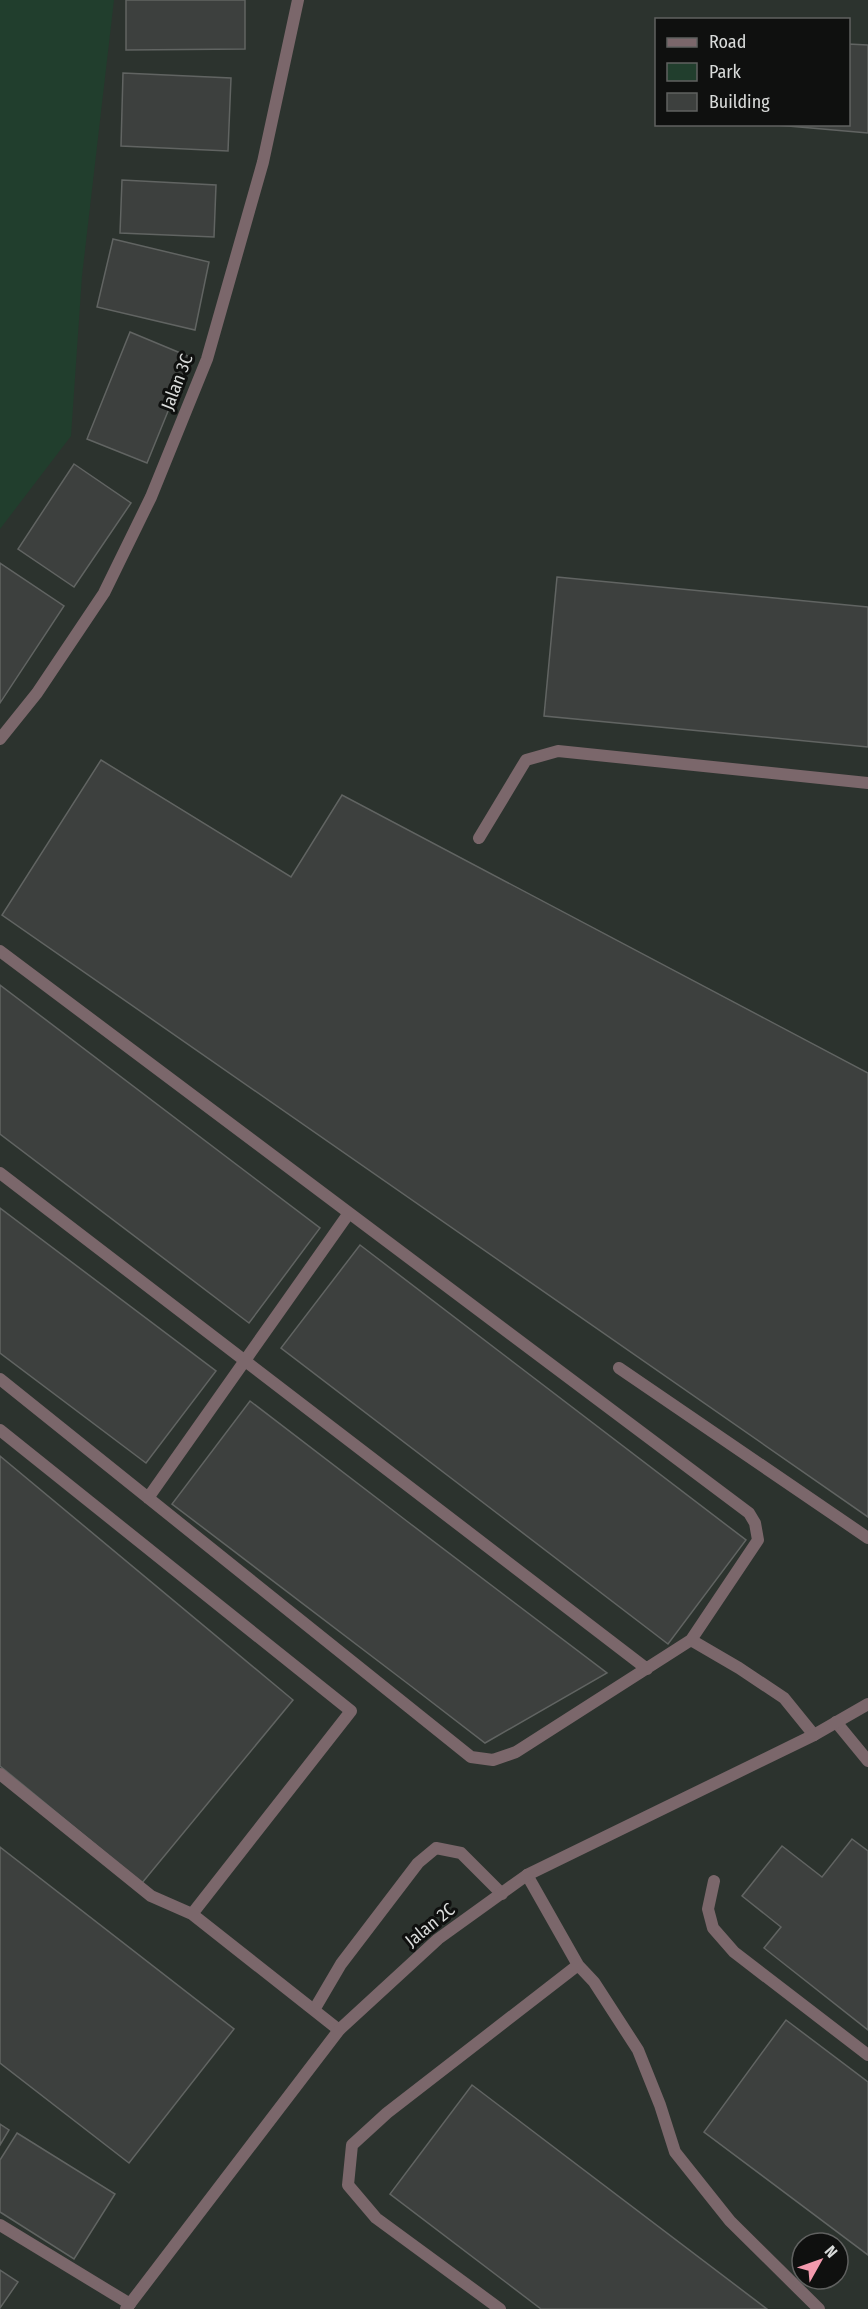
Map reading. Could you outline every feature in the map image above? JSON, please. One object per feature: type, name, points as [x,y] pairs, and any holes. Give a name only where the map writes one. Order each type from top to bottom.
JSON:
[{"type":"street","name":"Jalan 3C","points":[[0,739],[37,693],[104,593],[151,497],[207,358],[263,162],[298,0]]},
{"type":"street","points":[[479,838],[526,760],[558,751],[868,783]]},
{"type":"street","points":[[0,951],[749,1514],[755,1523],[758,1540],[691,1640],[516,1752],[493,1760],[471,1757],[0,1379]]},
{"type":"street","points":[[0,1173],[647,1669]]},
{"type":"street","points":[[148,1498],[349,1213]]},
{"type":"street","points":[[619,1368],[868,1538]]},
{"type":"street","points":[[0,1430],[351,1711],[192,1914]]},
{"type":"street","points":[[691,1640],[784,1698],[814,1735]]},
{"type":"street","name":"Jalan 2C","points":[[128,2307],[339,2030],[438,1939],[527,1875],[814,1735],[868,1704]]},
{"type":"street","points":[[836,1722],[868,1761]]},
{"type":"street","points":[[0,1774],[151,1896],[192,1914],[339,2030]]},
{"type":"street","points":[[314,2010],[341,1964],[418,1863],[436,1848],[461,1852],[502,1894]]},
{"type":"street","points":[[527,1875],[578,1965],[594,1982],[638,2050],[660,2105],[675,2152],[730,2221],[819,2309]]},
{"type":"street","points":[[714,1881],[708,1909],[713,1928],[734,1952],[868,2055]]},
{"type":"street","points":[[500,2309],[376,2218],[348,2185],[352,2145],[387,2113],[578,1965]]},
{"type":"street","points":[[0,2225],[128,2307]]},
{"type":"shaded area","points":[[0,0],[868,0],[868,2309],[0,2309]]},
{"type":"green space","points":[[0,0],[114,0],[82,276],[71,436],[0,529]]},
{"type":"building","points":[[126,0],[245,0],[245,49],[126,50]]},
{"type":"building","points":[[850,44],[868,45],[868,133],[788,126],[850,126]]},
{"type":"building","points":[[123,73],[231,78],[228,151],[121,146]]},
{"type":"building","points":[[122,180],[216,185],[214,237],[120,233]]},
{"type":"building","points":[[113,239],[209,262],[195,330],[97,307]]},
{"type":"building","points":[[130,332],[190,357],[147,463],[87,439]]},
{"type":"building","points":[[74,464],[131,503],[74,587],[18,549]]},
{"type":"building","points":[[0,563],[64,606],[0,703]]},
{"type":"building","points":[[557,577],[868,607],[868,747],[544,716]]},
{"type":"building","points":[[101,760],[291,877],[342,795],[868,1073],[868,1517],[2,915]]},
{"type":"building","points":[[0,985],[320,1228],[249,1323],[0,1134]]},
{"type":"building","points":[[0,1208],[216,1371],[146,1463],[0,1353]]},
{"type":"building","points":[[360,1245],[746,1540],[668,1644],[281,1348]]},
{"type":"building","points":[[250,1401],[607,1673],[485,1743],[172,1504]]},
{"type":"building","points":[[0,1456],[293,1700],[142,1883],[0,1766]]},
{"type":"building","points":[[852,1839],[868,1851],[868,2030],[764,1948],[781,1927],[742,1896],[782,1846],[822,1877]]},
{"type":"building","points":[[0,1847],[234,2029],[129,2163],[0,2063]]},
{"type":"building","points":[[786,2020],[868,2082],[868,2255],[850,2242],[850,2231],[836,2231],[704,2132]]},
{"type":"building","points":[[472,2085],[767,2309],[541,2309],[390,2194]]},
{"type":"building","points":[[0,2124],[9,2130],[0,2145]]},
{"type":"building","points":[[17,2133],[115,2194],[74,2259],[0,2212],[0,2160]]},
{"type":"building","points":[[0,2270],[18,2282],[0,2308]]}]
